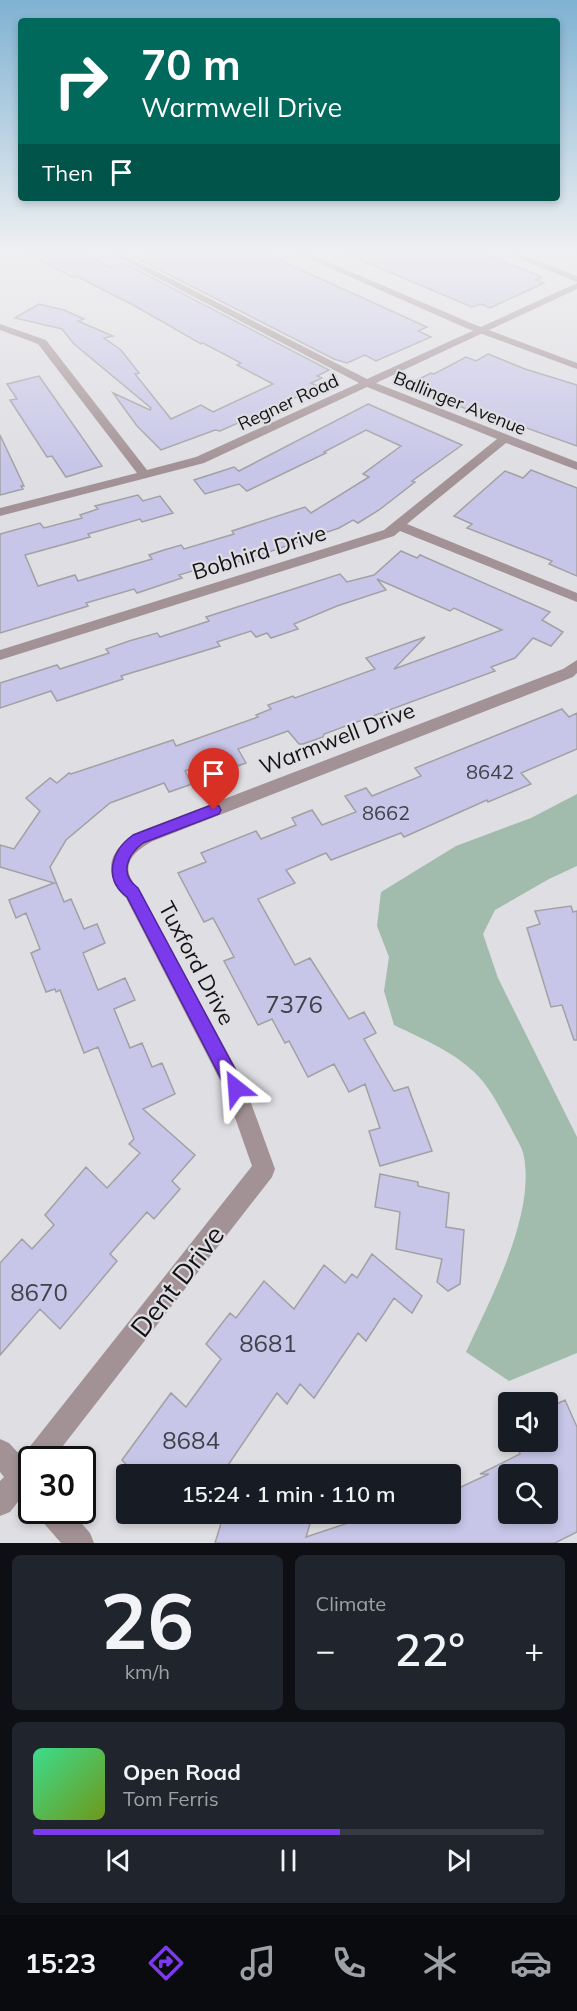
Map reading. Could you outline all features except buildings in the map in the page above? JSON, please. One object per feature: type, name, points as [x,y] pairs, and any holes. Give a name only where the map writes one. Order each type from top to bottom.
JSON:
[{"type":"street","name":"Ballinger Avenue","points":[[250,322],[387,393],[577,466]]},
{"type":"street","points":[[460,322],[577,366]]},
{"type":"street","name":"Regner Road","points":[[0,512],[200,460],[497,322]]},
{"type":"street","points":[[0,327],[42,342],[144,474]]},
{"type":"street","name":"Bobhird Drive","points":[[0,655],[389,533],[504,439]]},
{"type":"street","points":[[400,526],[577,598]]},
{"type":"street","name":"Warmwell Drive","points":[[132,892],[121,881],[118,866],[125,851],[138,839],[568,673],[577,665]]},
{"type":"street","name":"Tuxford Drive","points":[[132,892],[236,1088]]},
{"type":"street","name":"Dent Drive","points":[[50,1446],[264,1169],[236,1088]]},
{"type":"street","points":[[0,1452],[18,1464]]},
{"type":"street","name":"Dent Drive","points":[[0,1502],[18,1484]]},
{"type":"street","points":[[63,1524],[80,1543]]},
{"type":"green space","points":[[577,794],[577,866],[495,910],[483,934],[498,978],[577,1137],[577,1353],[509,1381],[466,1352],[498,1283],[517,1231],[526,1180],[523,1154],[497,1102],[470,1068],[428,1041],[394,1025],[384,991],[389,957],[377,926],[381,892],[456,846],[531,818]]},
{"type":"route","points":[[214,810],[138,839],[125,851],[118,866],[121,881],[132,892],[236,1088]]}]
